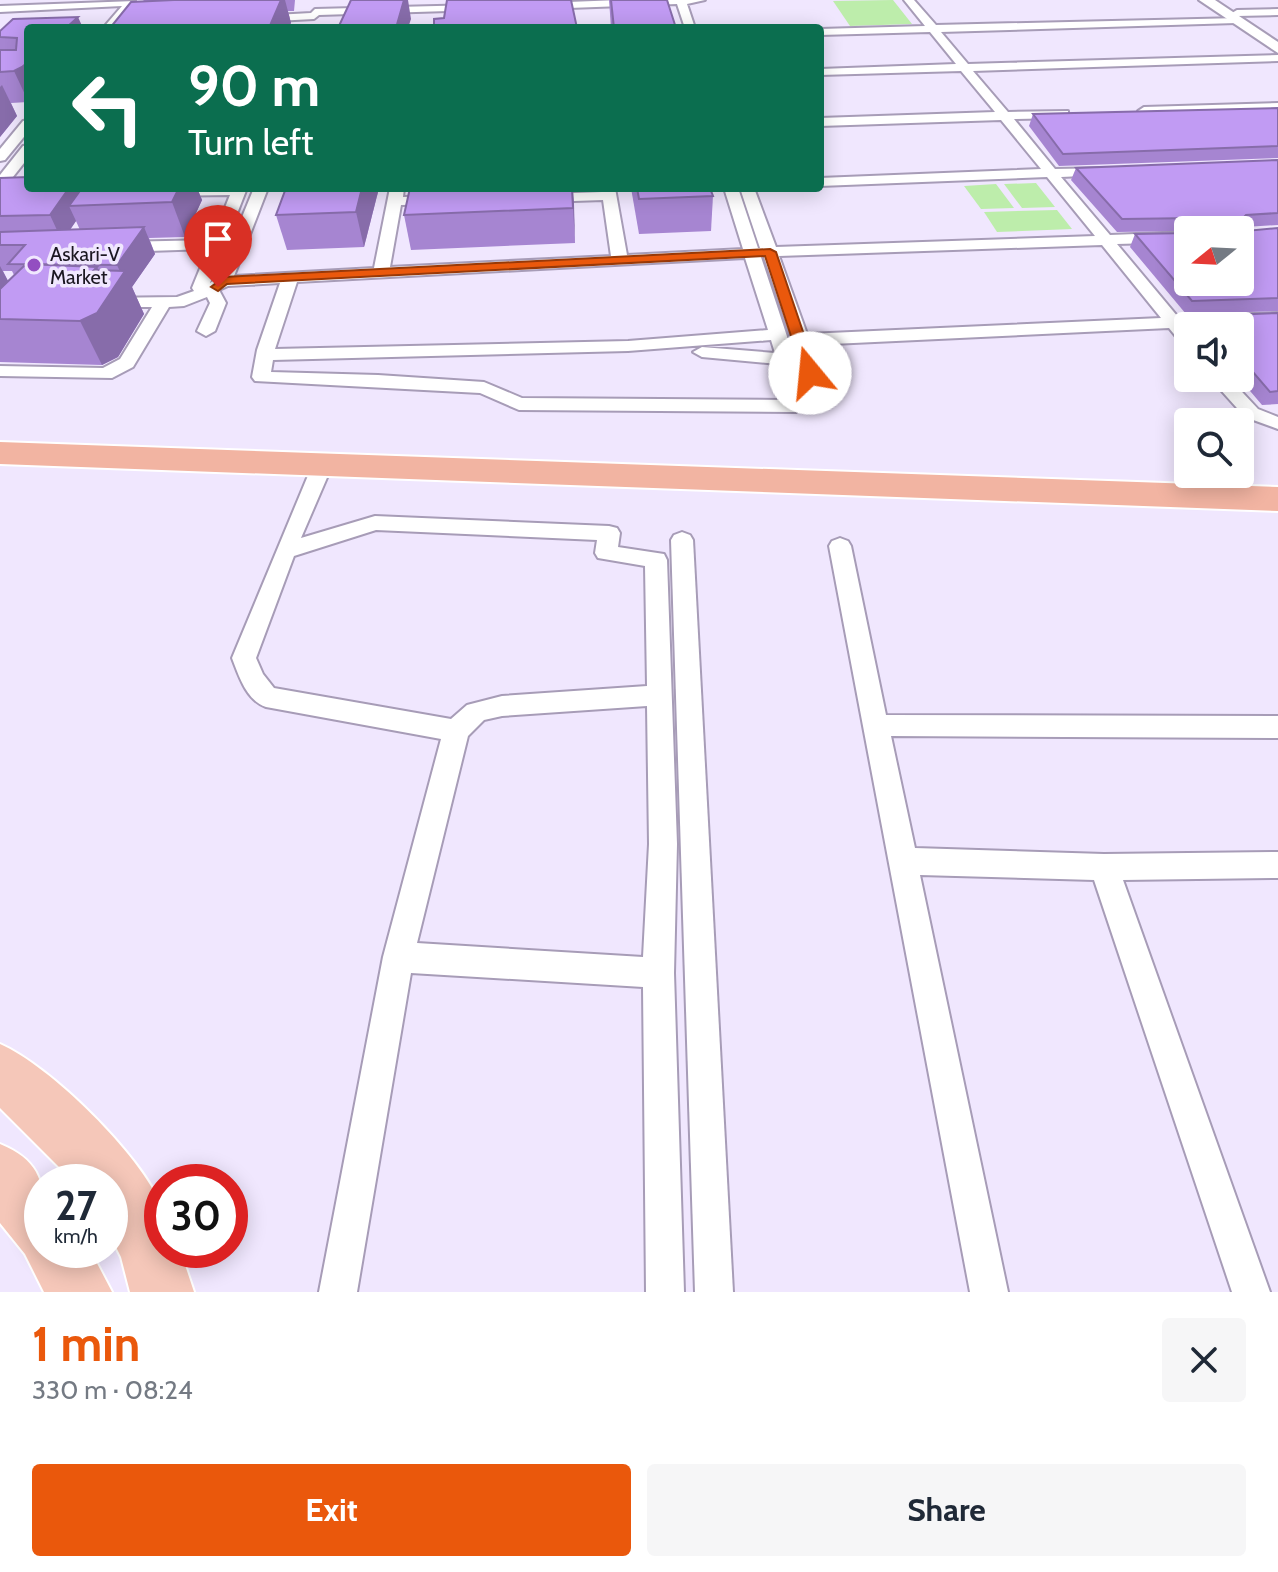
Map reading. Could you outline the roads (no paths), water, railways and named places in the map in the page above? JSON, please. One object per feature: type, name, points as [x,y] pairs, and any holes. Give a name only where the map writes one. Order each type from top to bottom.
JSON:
[{"type":"highway","points":[[0,430],[1174,471]]},
{"type":"highway","points":[[0,453],[1278,499]]},
{"type":"highway","points":[[1254,473],[1278,474]]},
{"type":"main road","points":[[0,1072],[54,1116],[119,1190],[153,1255],[162,1292]]},
{"type":"main road","points":[[0,1173],[24,1206]]},
{"type":"main road","points":[[65,1268],[80,1292]]},
{"type":"street","points":[[300,17],[307,0]]},
{"type":"street","points":[[525,6],[587,10],[700,0]]},
{"type":"street","points":[[909,0],[1173,323]]},
{"type":"street","points":[[1206,0],[1278,41]]},
{"type":"street","points":[[1217,0],[1278,49]]},
{"type":"street","points":[[675,1],[678,24]]},
{"type":"street","points":[[675,1],[688,24]]},
{"type":"street","points":[[128,24],[145,2]]},
{"type":"street","points":[[0,9],[131,3],[112,24]]},
{"type":"street","points":[[237,20],[300,17],[316,9],[337,6],[432,14],[494,7]]},
{"type":"street","points":[[28,18],[37,7]]},
{"type":"street","points":[[824,32],[1239,18],[1278,12]]},
{"type":"street","points":[[824,72],[1278,58]]},
{"type":"street","points":[[1126,112],[1278,107]]},
{"type":"street","points":[[824,122],[1080,113]]},
{"type":"street","points":[[0,157],[24,129]]},
{"type":"street","points":[[0,184],[24,156]]},
{"type":"street","points":[[824,182],[1127,171]]},
{"type":"street","points":[[149,193],[172,192]]},
{"type":"street","points":[[206,331],[218,303],[211,289],[216,244],[238,192]]},
{"type":"street","points":[[211,289],[259,192]]},
{"type":"street","points":[[533,198],[609,192],[620,262]]},
{"type":"street","points":[[628,346],[787,365],[797,375],[810,373],[801,340],[733,192]]},
{"type":"street","points":[[290,278],[266,350],[261,377],[378,380],[484,388],[519,404],[796,406],[776,334],[748,192]]},
{"type":"street","points":[[381,274],[396,195],[456,200]]},
{"type":"street","points":[[88,301],[186,301],[211,289],[290,278],[762,253],[1174,238]]},
{"type":"street","points":[[98,248],[216,244]]},
{"type":"street","points":[[0,371],[106,374],[121,369],[163,303]]},
{"type":"street","points":[[801,340],[1278,318]]},
{"type":"street","points":[[267,355],[628,346],[776,334]]},
{"type":"street","points":[[1231,392],[1249,414],[1264,422],[1278,423]]},
{"type":"street","points":[[322,466],[244,658],[252,679],[266,697],[456,731]]},
{"type":"street","points":[[285,551],[375,523],[609,533],[606,553],[656,560],[663,844],[658,973],[665,1292]]},
{"type":"street","points":[[682,540],[714,1292]]},
{"type":"street","points":[[840,546],[989,1292]]},
{"type":"street","points":[[338,1292],[398,957],[456,731],[476,712],[502,706],[657,695]]},
{"type":"street","points":[[876,725],[1278,727]]},
{"type":"street","points":[[903,861],[1104,867],[1278,865]]},
{"type":"street","points":[[1104,867],[1251,1292]]},
{"type":"street","points":[[398,957],[658,973]]},
{"type":"place","name":"Askari-V Market","points":[[34,265]]}]
